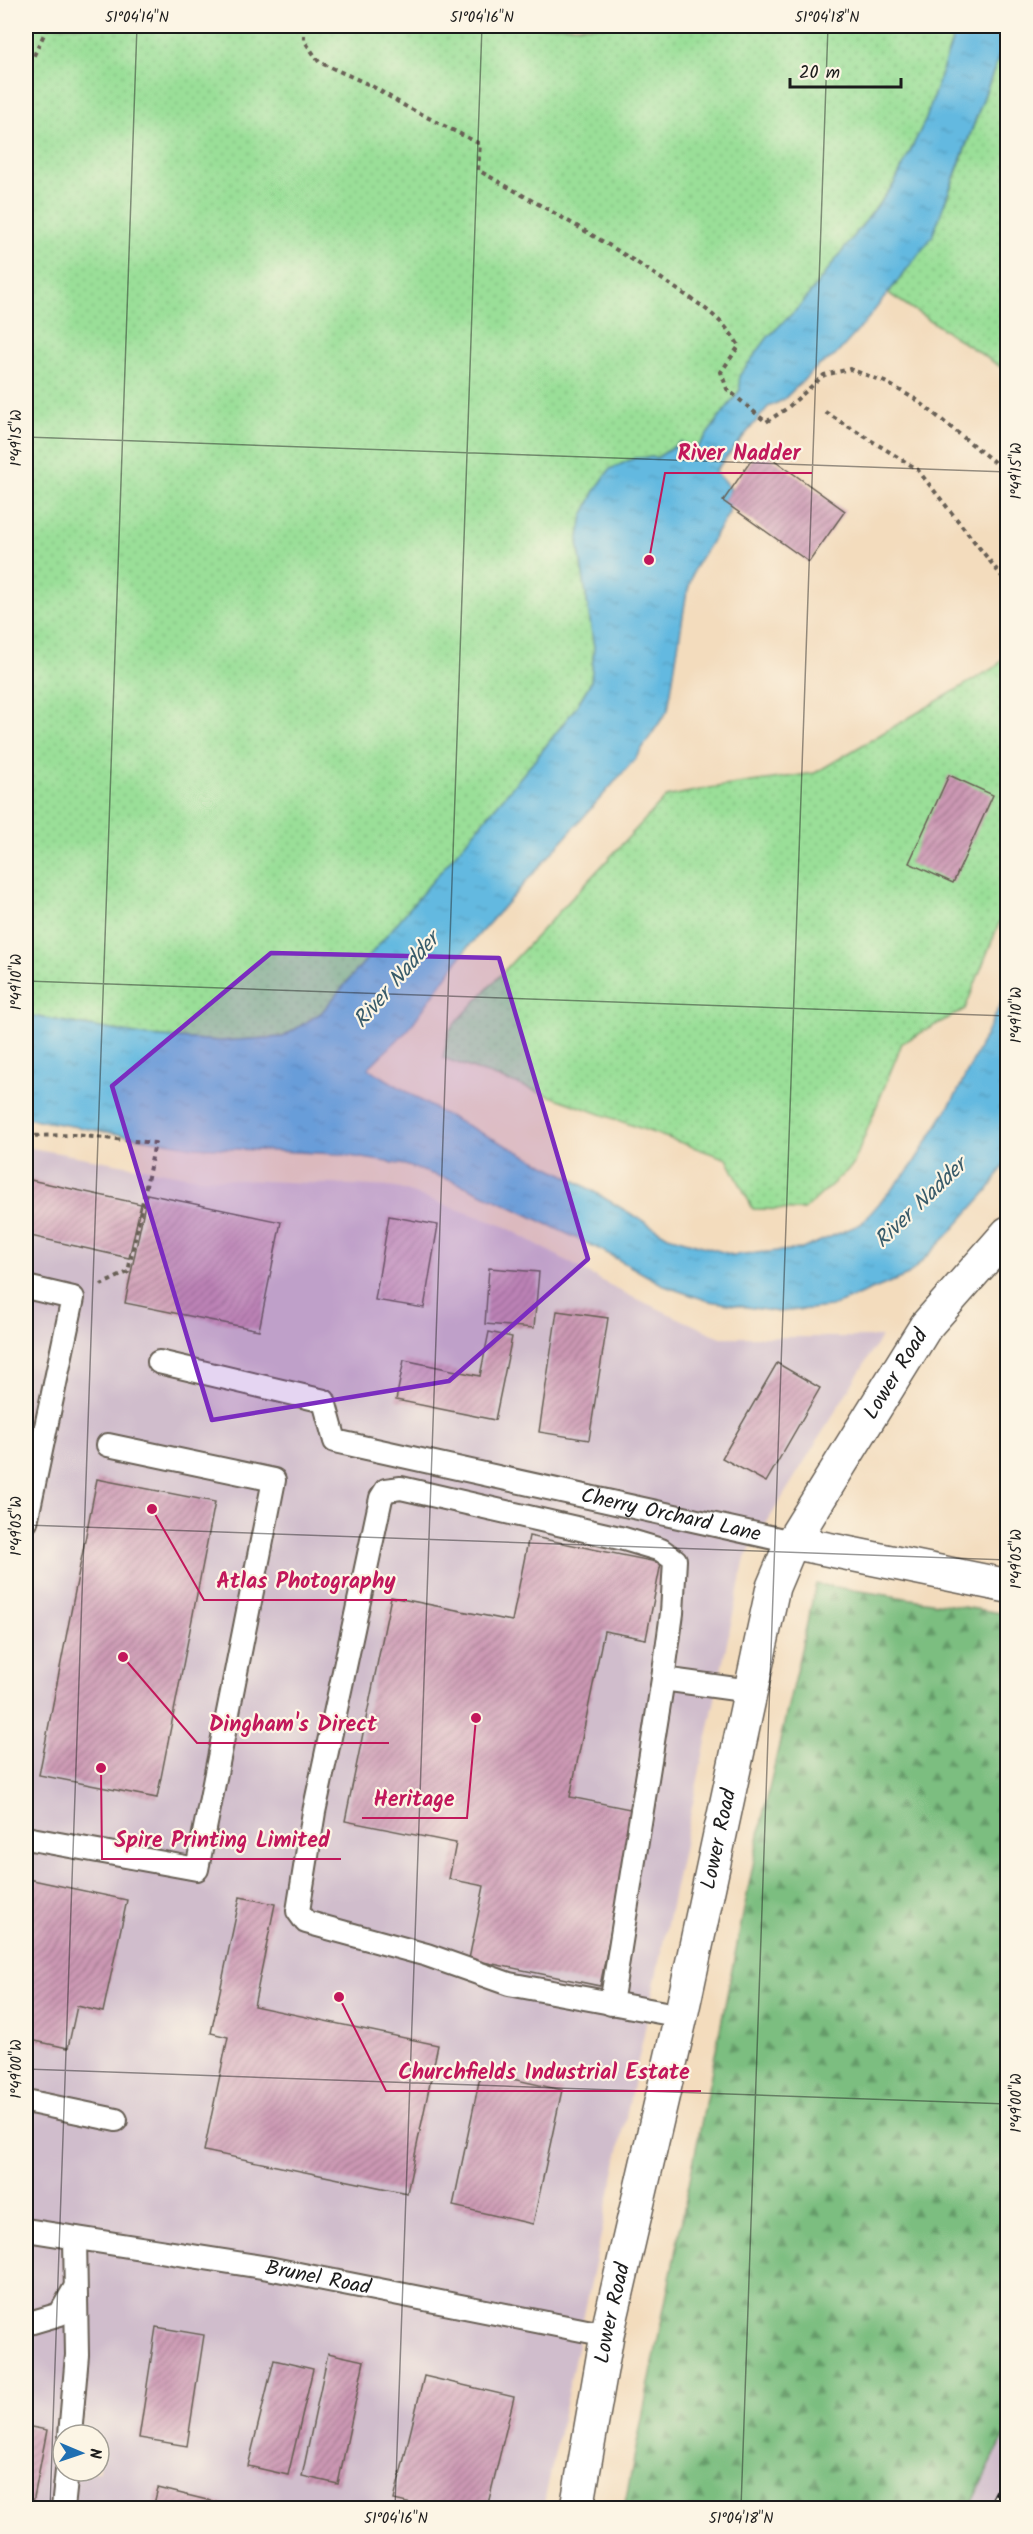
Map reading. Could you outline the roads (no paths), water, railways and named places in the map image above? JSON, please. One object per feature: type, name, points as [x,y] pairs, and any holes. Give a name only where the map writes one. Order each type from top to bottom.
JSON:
[{"type":"street","name":"Lower Road","points":[[577,2508],[607,2335],[681,2016],[773,1587],[792,1542],[926,1326],[1008,1233]]},
{"type":"street","name":"Cherry Orchard Lane","points":[[792,1542],[1008,1586]]},
{"type":"lane","points":[[26,1287],[73,1298],[26,1522]]},
{"type":"lane","name":"Cherry Orchard Lane","points":[[159,1362],[324,1401],[335,1441],[792,1542]]},
{"type":"lane","points":[[26,1838],[197,1869],[274,1480],[108,1445]]},
{"type":"lane","points":[[611,2004],[663,1678],[672,1613],[675,1560],[661,1550],[624,1539],[400,1488],[386,1490],[381,1498],[314,1812],[297,1911],[306,1922],[427,1955],[509,1984],[611,2004],[681,2016]]},
{"type":"lane","points":[[663,1678],[750,1691]]},
{"type":"lane","points":[[26,2101],[116,2120]]},
{"type":"lane","name":"Brunel Road","points":[[26,2230],[268,2268],[607,2335]]},
{"type":"lane","points":[[71,2423],[77,2355],[75,2238]]},
{"type":"lane","points":[[26,2324],[60,2314],[75,2288]]},
{"type":"lane","points":[[63,2508],[66,2483]]},
{"type":"water","points":[[957,26],[1003,26],[1002,48],[932,237],[863,325],[835,356],[818,366],[783,400],[768,407],[715,471],[730,488],[729,513],[694,569],[686,597],[668,710],[635,759],[467,948],[408,1030],[368,1068],[440,1112],[569,1177],[668,1236],[733,1255],[802,1249],[861,1224],[912,1166],[957,1093],[1007,991],[1007,1161],[988,1190],[908,1275],[830,1307],[778,1312],[709,1301],[667,1287],[603,1251],[505,1204],[456,1182],[405,1165],[338,1154],[193,1147],[26,1118],[26,1015],[147,1036],[220,1041],[283,1037],[321,1013],[535,760],[576,707],[591,682],[594,647],[578,542],[583,516],[595,491],[610,469],[635,458],[658,457],[681,442],[695,451],[740,390],[739,376],[768,337],[801,305],[894,184],[926,119]]},
{"type":"railway","points":[[990,2508],[1008,2473]]},
{"type":"place","name":"River Nadder","points":[[649,560]]},
{"type":"place","name":"Atlas Photography","points":[[152,1509]]},
{"type":"place","name":"Dingham's Direct","points":[[123,1657]]},
{"type":"place","name":"Heritage","points":[[476,1718]]},
{"type":"place","name":"Spire Printing Limited","points":[[101,1768]]},
{"type":"place","name":"Churchfields Industrial Estate","points":[[339,1997]]}]
